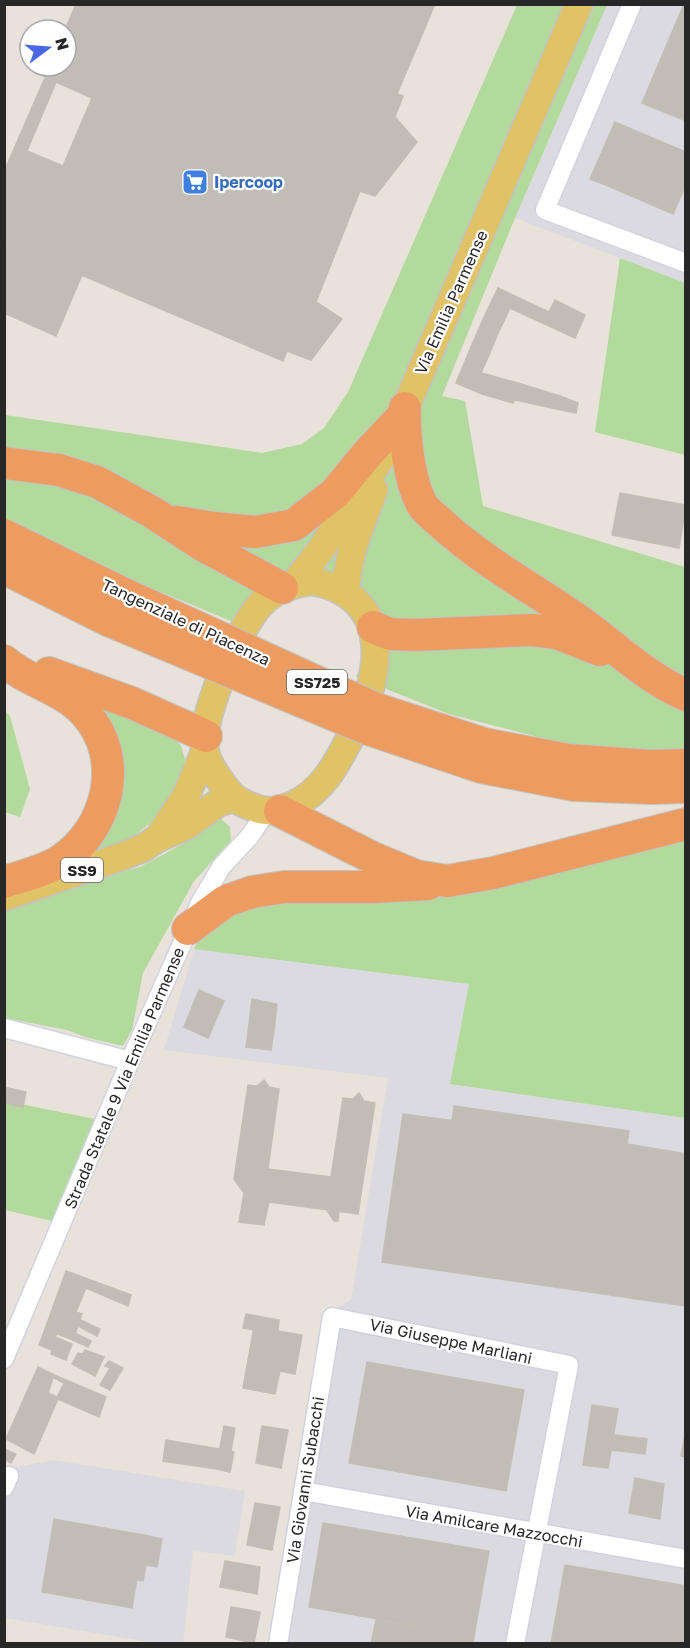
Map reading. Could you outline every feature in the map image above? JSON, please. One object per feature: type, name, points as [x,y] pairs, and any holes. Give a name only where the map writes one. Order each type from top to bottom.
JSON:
[{"type":"highway","points":[[165,520],[255,532],[294,525],[335,493],[368,453],[398,424],[404,433],[412,474],[424,507],[463,543],[585,625],[632,663],[667,687],[686,695]]},
{"type":"highway","points":[[4,463],[59,471],[97,482],[165,520],[204,546],[288,586]]},
{"type":"highway","name":"Tangenziale di Piacenza","points":[[4,535],[122,593],[376,709],[484,744],[651,777],[686,788]]},
{"type":"highway","name":"Tangenziale di Piacenza","points":[[4,568],[108,620],[368,729],[493,769],[574,785],[651,777],[686,765]]},
{"type":"highway","points":[[373,627],[390,634],[414,635],[532,630],[557,633],[632,663]]},
{"type":"highway","points":[[4,654],[28,666],[132,703],[205,743]]},
{"type":"highway","points":[[4,661],[14,669],[63,693],[86,714],[104,743],[109,765],[106,795],[99,819],[79,845],[60,861],[4,882]]},
{"type":"highway","points":[[273,811],[416,876],[447,881]]},
{"type":"highway","points":[[188,929],[226,901],[252,892],[284,887],[410,886],[447,881],[494,873],[686,824]]},
{"type":"main road","name":"Via Emilia Parmense","points":[[288,586],[328,539],[398,424],[579,4]]},
{"type":"main road","points":[[158,838],[186,796],[205,743],[210,716],[228,658],[245,626],[261,604],[288,586],[313,581],[332,585],[346,592],[346,575],[350,557],[398,424]]},
{"type":"main road","name":"Strada Statale 9 Via Emilia Parmense","points":[[273,811],[304,800],[324,783],[361,718],[372,688],[376,657],[373,627],[361,608],[346,592]]},
{"type":"main road","points":[[205,743],[215,772],[234,798],[249,806],[273,811]]},
{"type":"main road","points":[[158,838],[186,826],[218,803],[234,798]]},
{"type":"main road","name":"SS9","points":[[4,897],[123,856],[143,848],[158,838]]},
{"type":"street","points":[[632,4],[545,210],[686,264]]},
{"type":"street","name":"Strada Statale 9 Via Emilia Parmense","points":[[4,1359],[130,1061],[201,901],[222,866],[273,811]]},
{"type":"street","points":[[4,1028],[130,1061]]},
{"type":"street","name":"Via Giuseppe Marliani","points":[[332,1317],[569,1365],[537,1533]]},
{"type":"street","name":"Via Giovanni Subacchi","points":[[278,1644],[332,1317]]},
{"type":"street","name":"Via Amilcare Mazzocchi","points":[[303,1491],[686,1559]]},
{"type":"street","points":[[515,1644],[537,1533]]},
{"type":"shaded area","points":[[607,5],[685,5],[685,283],[515,218]]},
{"type":"shaded area","points":[[194,949],[470,984],[450,1084],[685,1118],[685,1643],[276,1643],[327,1313],[351,1300],[388,1078],[164,1050]]},
{"type":"shaded area","points":[[54,1460],[245,1491],[235,1556],[193,1551],[183,1643],[155,1643],[5,1618],[4,1484],[11,1468]]},
{"type":"green space","points":[[517,5],[607,5],[515,218],[442,396],[465,401],[483,506],[685,567],[685,748],[612,756],[449,714],[356,677],[366,651],[360,625],[340,602],[318,594],[290,596],[265,617],[257,632],[5,527],[5,415],[262,453],[302,444],[324,428],[348,392]]},
{"type":"green space","points":[[620,258],[685,283],[685,455],[595,432]]},
{"type":"green space","points":[[91,704],[169,730],[181,746],[185,759],[178,785],[161,814],[128,841],[91,854],[95,840]]},
{"type":"green space","points":[[4,710],[10,716],[30,789],[20,817],[5,812]]},
{"type":"green space","points":[[221,819],[230,827],[231,841],[194,881],[143,973],[132,1030],[123,1046],[67,1030],[5,1018],[5,908],[60,889],[140,867],[190,840]]},
{"type":"green space","points":[[685,834],[685,1118],[450,1084],[469,984],[194,949],[203,931],[225,916],[262,901],[371,903],[452,894]]},
{"type":"green space","points":[[5,1101],[105,1121],[61,1223],[5,1210]]},
{"type":"building","name":"Ipercoop","points":[[76,4],[435,4],[397,94],[403,96],[395,117],[417,142],[375,196],[360,191],[316,302],[342,319],[311,360],[287,351],[283,361],[4,242],[4,172],[45,78],[78,78],[78,18],[70,18]],"holes":[[[56,82],[92,98],[63,166],[27,151]]]},
{"type":"building","points":[[684,4],[686,4],[686,121],[642,103]]},
{"type":"building","points":[[615,122],[631,129],[606,185],[590,179]]},
{"type":"building","points":[[631,129],[686,152],[686,184],[673,214],[606,185]]},
{"type":"building","points":[[4,242],[82,275],[56,336],[4,313]]},
{"type":"building","points":[[498,288],[549,312],[555,300],[585,315],[575,338],[510,308],[504,321],[486,313]]},
{"type":"building","points":[[486,313],[504,321],[499,331],[481,324]]},
{"type":"building","points":[[481,324],[499,331],[489,355],[471,347]]},
{"type":"building","points":[[471,347],[489,355],[481,373],[489,375],[482,394],[456,383]]},
{"type":"building","points":[[489,375],[521,384],[513,403],[482,394]]},
{"type":"building","points":[[521,384],[560,396],[557,409],[515,400]]},
{"type":"building","points":[[560,396],[578,403],[576,413],[557,409]]},
{"type":"building","points":[[620,493],[686,505],[679,548],[612,535]]},
{"type":"building","points":[[199,990],[224,1001],[208,1038],[184,1027]]},
{"type":"building","points":[[252,999],[277,1004],[274,1030],[249,1025]]},
{"type":"building","points":[[249,1025],[274,1030],[271,1050],[246,1047]]},
{"type":"building","points":[[264,1080],[269,1087],[279,1089],[268,1169],[331,1177],[343,1098],[353,1099],[359,1093],[364,1101],[375,1103],[358,1214],[269,1202],[264,1225],[239,1222],[244,1193],[234,1179],[248,1085],[257,1086]]},
{"type":"building","points":[[4,1087],[26,1092],[23,1107],[4,1103]]},
{"type":"building","points":[[454,1106],[629,1131],[627,1144],[452,1121]]},
{"type":"building","points":[[403,1114],[686,1154],[686,1206],[520,1181],[513,1232],[637,1250],[630,1298],[382,1262]]},
{"type":"building","points":[[520,1181],[644,1200],[637,1250],[513,1232]]},
{"type":"building","points":[[644,1200],[686,1206],[686,1306],[630,1298]]},
{"type":"building","points":[[326,1209],[339,1211],[338,1221],[334,1221]]},
{"type":"building","points":[[66,1271],[96,1282],[93,1291],[86,1288],[76,1312],[82,1314],[80,1319],[53,1307]]},
{"type":"building","points":[[96,1282],[131,1295],[128,1306],[93,1291]]},
{"type":"building","points":[[53,1307],[100,1329],[97,1336],[78,1326],[73,1340],[45,1329]]},
{"type":"building","points":[[246,1314],[279,1320],[278,1331],[254,1327],[254,1330],[243,1328]]},
{"type":"building","points":[[254,1327],[302,1335],[295,1374],[280,1371],[275,1394],[243,1388]]},
{"type":"building","points":[[45,1329],[57,1333],[55,1337],[72,1344],[66,1360],[51,1354],[52,1350],[39,1345]]},
{"type":"building","points":[[75,1333],[91,1341],[88,1347],[73,1340]]},
{"type":"building","points":[[85,1350],[104,1357],[95,1376],[72,1364],[78,1353],[83,1354]]},
{"type":"building","points":[[109,1361],[123,1368],[110,1390],[100,1385],[110,1368],[105,1366]]},
{"type":"building","points":[[367,1362],[524,1390],[506,1491],[349,1463]]},
{"type":"building","points":[[38,1367],[54,1375],[48,1393],[57,1397],[66,1380],[106,1397],[99,1417],[58,1399],[34,1454],[6,1439]]},
{"type":"building","points":[[54,1375],[66,1380],[64,1383],[54,1378]]},
{"type":"building","points":[[592,1405],[618,1409],[608,1468],[583,1465]]},
{"type":"building","points":[[224,1426],[235,1428],[230,1472],[216,1469]]},
{"type":"building","points":[[262,1426],[288,1430],[281,1468],[256,1463]]},
{"type":"building","points":[[686,1430],[686,1457],[681,1456]]},
{"type":"building","points":[[614,1435],[647,1439],[645,1454],[612,1450]]},
{"type":"building","points":[[166,1440],[220,1449],[216,1469],[163,1461]]},
{"type":"building","points":[[4,1449],[16,1454],[11,1463],[4,1459]]},
{"type":"building","points":[[635,1478],[664,1484],[660,1519],[629,1513]]},
{"type":"building","points":[[255,1503],[280,1507],[272,1550],[247,1545]]},
{"type":"building","points":[[54,1519],[70,1522],[63,1559],[138,1572],[132,1608],[42,1592]]},
{"type":"building","points":[[70,1522],[144,1535],[138,1572],[63,1559]]},
{"type":"building","points":[[323,1523],[489,1551],[474,1636],[309,1607]]},
{"type":"building","points":[[144,1535],[162,1539],[157,1567],[139,1564]]},
{"type":"building","points":[[225,1561],[260,1567],[257,1594],[220,1587]]},
{"type":"building","points":[[139,1564],[146,1565],[143,1581],[137,1580]]},
{"type":"building","points":[[565,1565],[686,1586],[686,1644],[551,1644]]},
{"type":"building","points":[[231,1607],[260,1612],[254,1643],[226,1637]]},
{"type":"building","points":[[376,1620],[405,1625],[401,1644],[371,1644]]},
{"type":"building","points":[[405,1625],[474,1636],[473,1644],[401,1644]]},
{"type":"place","name":"Ipercoop","points":[[195,182]]}]
